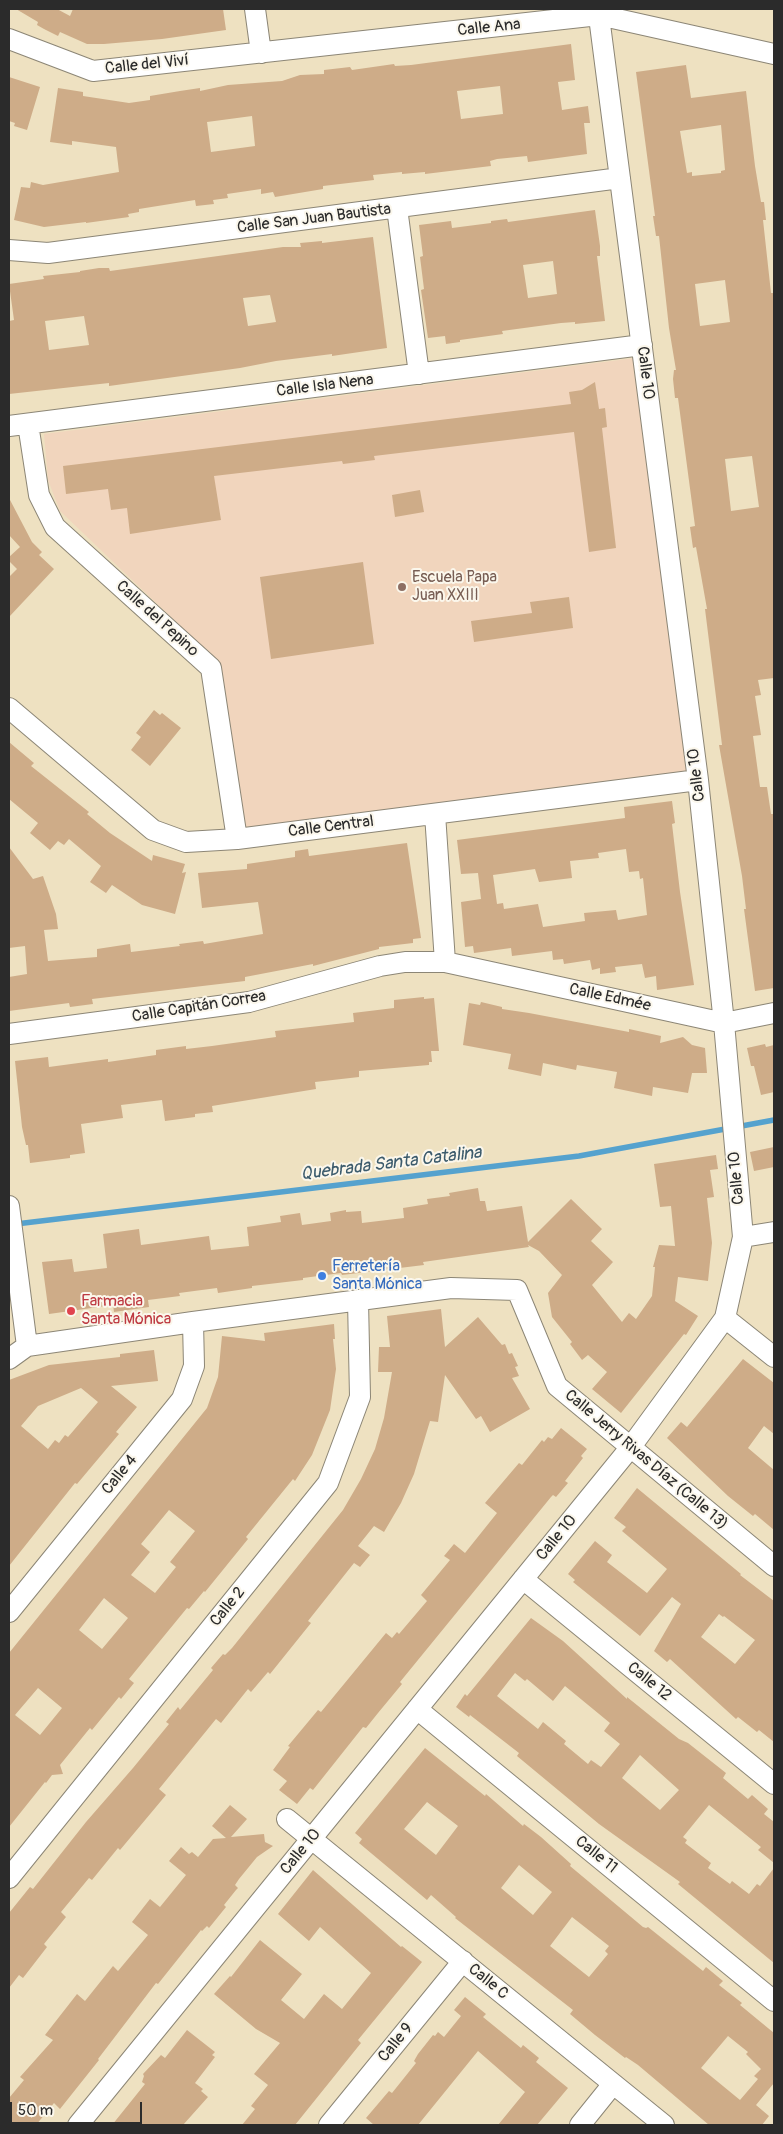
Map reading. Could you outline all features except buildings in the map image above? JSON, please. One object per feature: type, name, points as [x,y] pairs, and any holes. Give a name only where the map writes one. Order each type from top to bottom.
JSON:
[{"type":"street","points":[[255,9],[261,53]]},
{"type":"street","name":"Calle Ana","points":[[261,53],[598,12],[774,54]]},
{"type":"street","name":"Calle 10","points":[[78,2125],[630,1448],[725,1318],[742,1237],[724,1023],[698,780],[598,12]]},
{"type":"street","name":"Calle del Viví","points":[[9,39],[94,71],[261,53]]},
{"type":"street","name":"Calle San Juan Bautista","points":[[9,250],[48,253],[620,178]]},
{"type":"street","points":[[397,208],[419,374]]},
{"type":"street","name":"Calle Isla Nena","points":[[18,425],[642,345]]},
{"type":"street","name":"Calle del Pepino","points":[[18,425],[39,495],[55,527],[210,668],[237,839]]},
{"type":"street","name":"Calle Central","points":[[9,708],[153,830],[186,842],[237,839],[698,780]]},
{"type":"street","points":[[435,814],[445,962]]},
{"type":"street","name":"Calle Capitán Correa","points":[[9,1034],[248,1002],[380,966],[405,962],[445,962]]},
{"type":"street","name":"Calle Edmée","points":[[445,962],[724,1023],[774,1013]]},
{"type":"street","points":[[9,1206],[27,1346]]},
{"type":"street","points":[[742,1237],[774,1232]]},
{"type":"street","name":"Calle Jerry Rivas Díaz (Calle 13)","points":[[9,1359],[27,1346],[193,1322],[451,1288],[517,1290],[557,1386],[774,1566]]},
{"type":"street","name":"Calle 2","points":[[9,1878],[328,1484],[360,1397],[358,1300]]},
{"type":"street","points":[[725,1318],[774,1357]]},
{"type":"street","name":"Calle 4","points":[[9,1612],[182,1399],[194,1366],[193,1322]]},
{"type":"street","name":"Calle 12","points":[[523,1579],[774,1784]]},
{"type":"street","name":"Calle 11","points":[[417,1709],[774,2001]]},
{"type":"street","name":"Calle C","points":[[287,1819],[664,2125]]},
{"type":"street","name":"Calle 9","points":[[329,2125],[463,1961]]},
{"type":"street","points":[[580,2125],[613,2084]]},
{"type":"shaded area","name":"Escuela Papa Juan XXIII","points":[[635,358],[687,771],[245,830],[220,664],[60,511],[48,480],[44,434]]},
{"type":"waterway","name":"Quebrada Santa Catalina","points":[[16,1224],[579,1156],[774,1120]]},
{"type":"place","name":"Escuela Papa Juan XXIII","points":[[402,587]]},
{"type":"place","name":"Ferretería Santa Mónica","points":[[322,1276]]},
{"type":"place","name":"Farmacia Santa Mónica","points":[[71,1311]]}]
